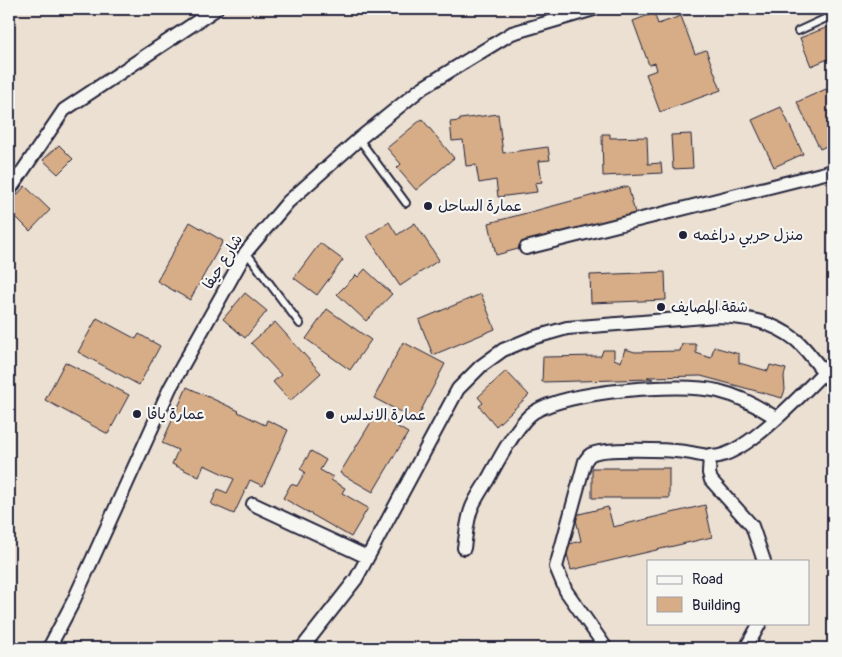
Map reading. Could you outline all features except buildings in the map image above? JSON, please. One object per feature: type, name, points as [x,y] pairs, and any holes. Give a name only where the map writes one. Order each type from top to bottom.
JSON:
[{"type":"street","points":[[9,191],[64,110],[216,9]]},
{"type":"street","name":"شارع حيفا","points":[[49,648],[73,602],[170,388],[246,252],[288,202],[359,139],[422,88],[512,34],[594,9]]},
{"type":"street","points":[[526,248],[833,171]]},
{"type":"street","points":[[302,648],[356,579],[458,389],[481,366],[503,350],[532,338],[567,328],[716,316],[738,317],[758,320],[796,340],[833,384]]},
{"type":"street","points":[[606,648],[566,591],[556,567],[585,461],[590,454],[604,450],[678,451],[717,457],[733,451],[764,429],[824,373]]},
{"type":"street","points":[[464,548],[472,508],[516,432],[533,412],[558,402],[585,396],[689,386],[742,398],[776,418]]},
{"type":"street","points":[[710,455],[709,473],[711,480],[752,526],[764,560]]},
{"type":"street","points":[[252,504],[367,557]]},
{"type":"street","points":[[746,648],[759,624]]},
{"type":"lane","points":[[798,31],[833,16]]},
{"type":"lane","points":[[359,139],[406,203]]},
{"type":"lane","points":[[246,252],[300,324]]},
{"type":"place","name":"عمارة الساحل","points":[[428,206]]},
{"type":"place","name":"منزل حربي دراغمه","points":[[683,235]]},
{"type":"place","name":"شقة المصايف","points":[[661,307]]},
{"type":"place","name":"عمارة يافا","points":[[137,414]]},
{"type":"place","name":"عمارة الاندلس","points":[[330,415]]}]
